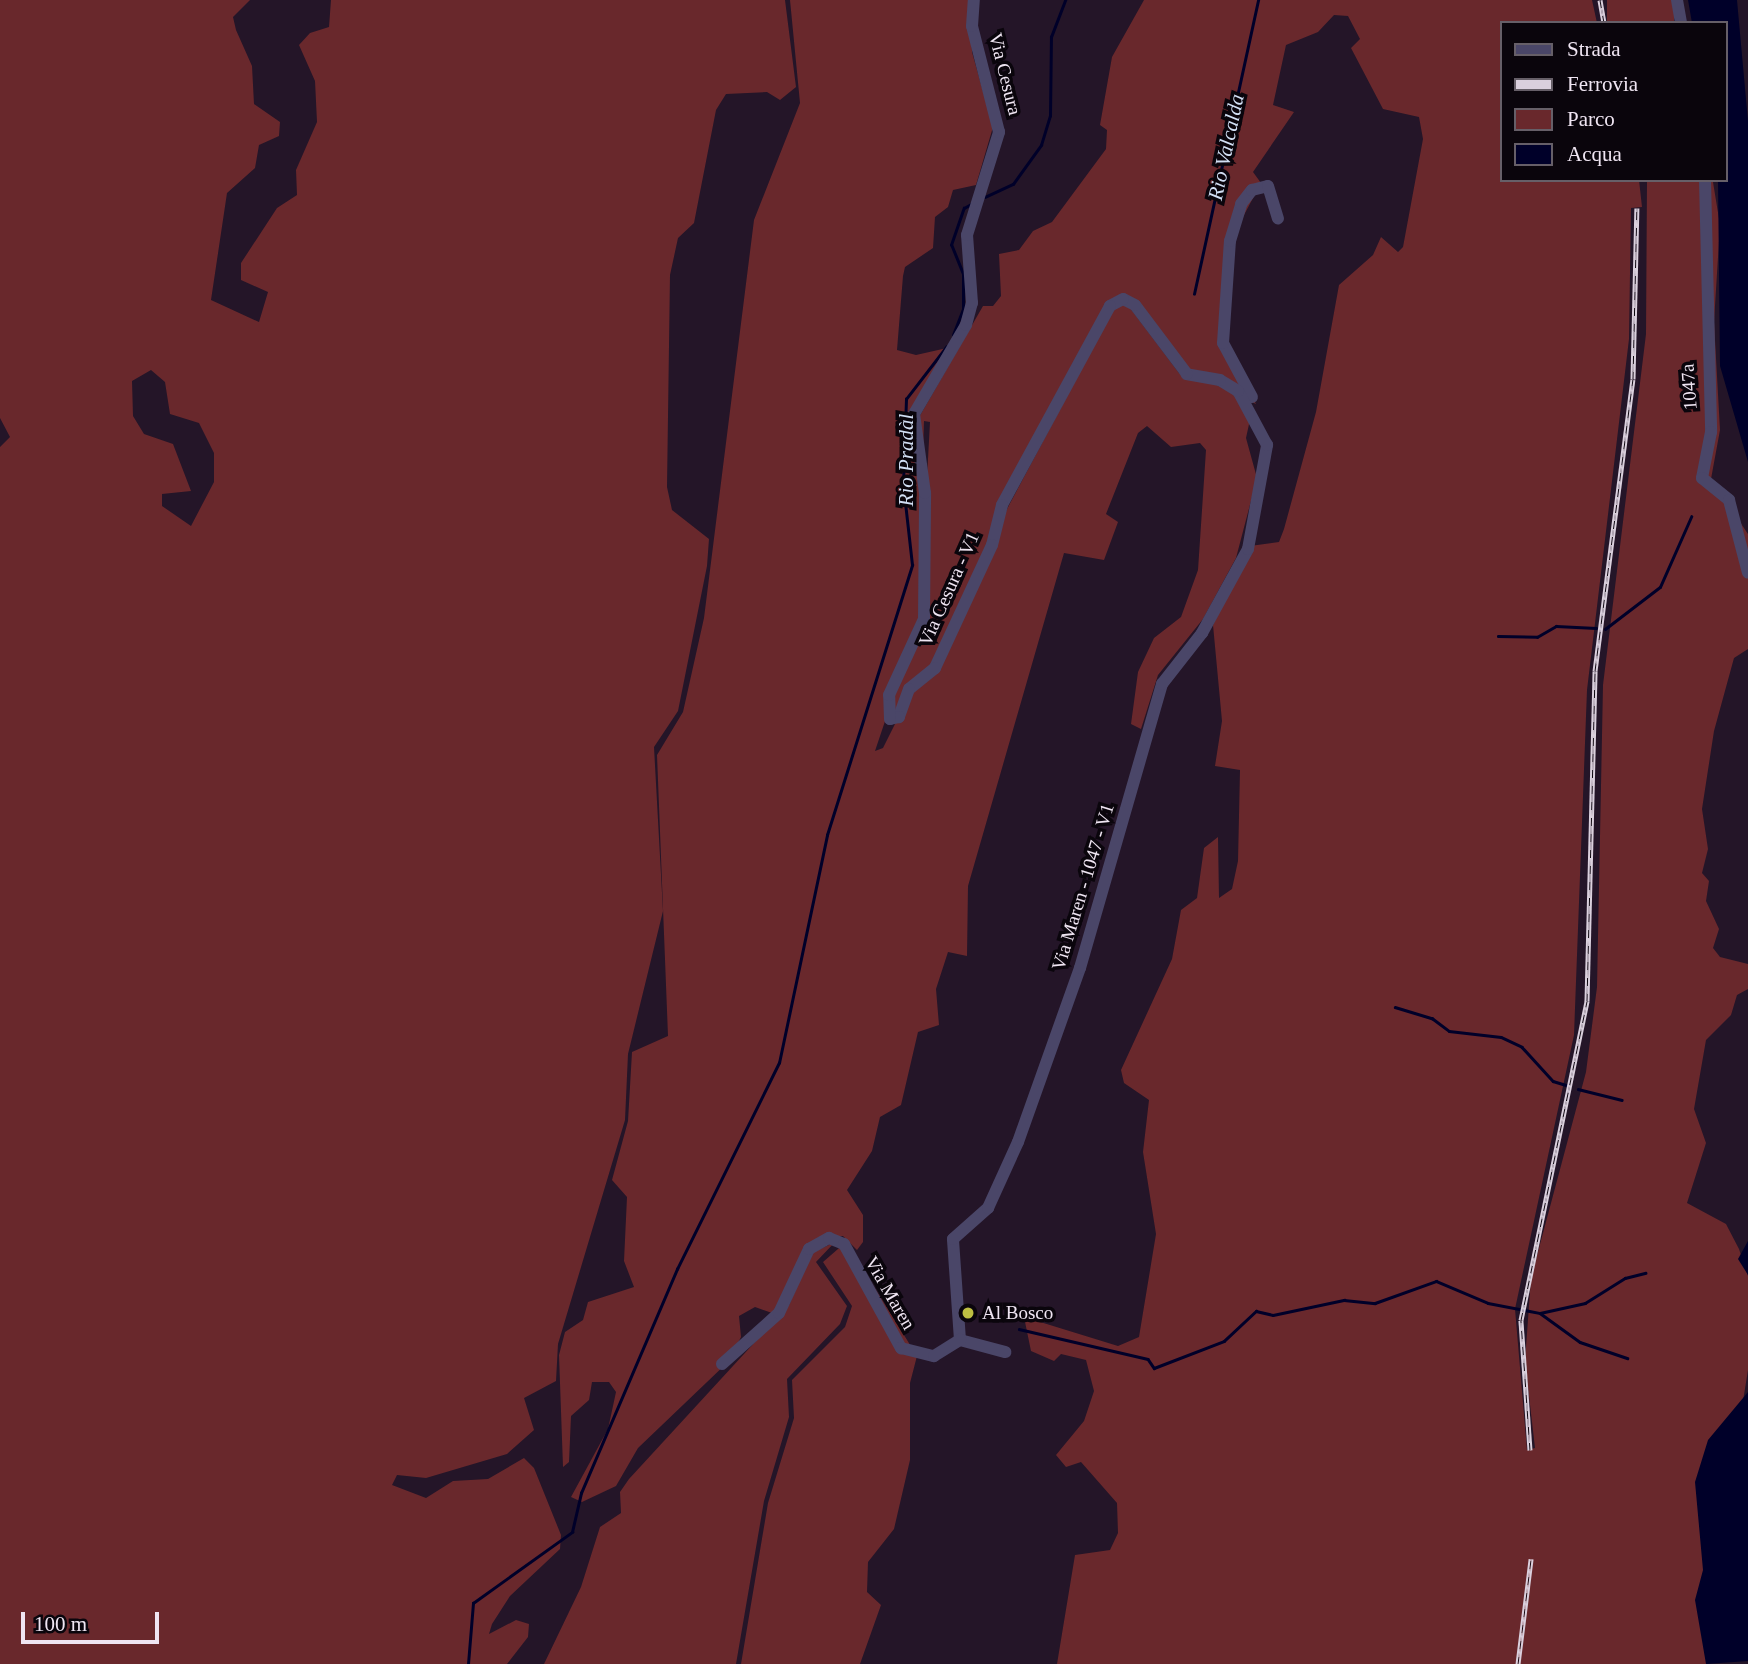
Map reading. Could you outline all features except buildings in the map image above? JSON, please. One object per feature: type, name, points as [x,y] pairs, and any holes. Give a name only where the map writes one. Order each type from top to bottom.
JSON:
[{"type":"street","name":"Via Cesura","points":[[974,0],[972,26],[999,132],[979,202]]},
{"type":"street","points":[[1677,0],[1681,21]]},
{"type":"street","name":"1047a","points":[[1705,182],[1711,432],[1702,478],[1729,500],[1748,573]]},
{"type":"street","points":[[1253,412],[1258,406],[1228,360],[1222,337],[1230,241],[1241,204],[1252,190],[1268,186],[1278,219]]},
{"type":"street","name":"Via Cesura - V1","points":[[979,202],[967,235],[972,303],[966,325],[914,414],[925,493],[923,619],[889,695],[890,719],[899,717],[909,689],[935,668],[992,545],[1002,505],[1110,306],[1129,300],[1182,371],[1228,384],[1253,412]]},
{"type":"street","name":"Via Maren - 1047 - V1","points":[[960,1340],[953,1239],[988,1208],[1018,1142],[1080,968],[1162,684],[1202,633],[1248,549],[1267,445],[1253,412]]},
{"type":"street","name":"Via Maren","points":[[722,1364],[779,1313],[809,1249],[834,1238],[901,1348],[934,1356],[960,1340]]},
{"type":"street","points":[[960,1340],[1005,1352]]},
{"type":"green space","points":[[0,0],[250,0],[233,17],[252,66],[254,104],[280,122],[279,136],[259,145],[255,168],[227,193],[211,300],[259,322],[268,292],[241,280],[241,263],[277,208],[297,195],[296,170],[317,122],[315,81],[299,45],[310,33],[329,27],[331,0],[785,0],[796,87],[780,100],[767,92],[726,94],[716,110],[694,223],[678,238],[670,275],[667,487],[672,510],[709,539],[707,566],[678,711],[654,747],[663,911],[628,1054],[625,1120],[558,1344],[556,1381],[524,1398],[534,1430],[507,1454],[426,1478],[397,1475],[392,1485],[426,1498],[453,1481],[488,1479],[524,1458],[534,1468],[561,1535],[560,1549],[510,1596],[492,1624],[489,1634],[516,1620],[529,1624],[528,1637],[507,1664],[0,1664],[0,447],[10,437],[0,418]],"holes":[[[151,370],[165,382],[170,414],[199,423],[214,453],[214,482],[191,526],[162,506],[162,494],[191,491],[173,444],[144,434],[133,416],[132,381]]]},
{"type":"green space","points":[[790,0],[971,0],[972,52],[993,127],[976,185],[953,190],[948,207],[935,217],[933,248],[905,267],[903,276],[897,350],[916,355],[947,348],[911,418],[922,480],[920,617],[875,751],[883,748],[909,696],[932,676],[1007,509],[1114,308],[1127,304],[1179,373],[1227,386],[1251,415],[1246,438],[1257,478],[1236,558],[1203,619],[1158,675],[1141,729],[1131,724],[1138,672],[1154,638],[1181,617],[1198,570],[1206,450],[1200,443],[1171,447],[1147,426],[1138,433],[1106,514],[1118,522],[1104,560],[1064,553],[968,886],[967,956],[948,952],[936,989],[939,1025],[918,1032],[901,1105],[880,1117],[872,1151],[847,1190],[863,1215],[863,1242],[857,1250],[843,1236],[821,1239],[775,1314],[755,1307],[739,1316],[741,1337],[729,1361],[638,1448],[616,1486],[582,1502],[571,1497],[608,1429],[616,1392],[609,1382],[592,1382],[589,1400],[571,1416],[569,1462],[563,1467],[559,1355],[565,1332],[583,1320],[588,1302],[634,1287],[624,1261],[627,1197],[612,1180],[628,1121],[632,1052],[668,1036],[657,755],[683,712],[704,618],[754,220],[800,103]]},
{"type":"green space","points":[[1144,0],[1592,0],[1597,21],[1500,21],[1500,182],[1639,182],[1642,207],[1631,208],[1629,339],[1587,690],[1574,1035],[1515,1309],[1527,1450],[1535,1448],[1525,1361],[1531,1278],[1586,1072],[1597,987],[1603,685],[1646,334],[1647,182],[1713,182],[1720,225],[1714,322],[1720,430],[1711,479],[1748,534],[1748,649],[1734,658],[1714,731],[1702,809],[1708,849],[1702,873],[1709,881],[1706,901],[1719,929],[1713,948],[1720,957],[1748,964],[1748,989],[1737,995],[1731,1015],[1706,1040],[1694,1109],[1706,1143],[1687,1203],[1726,1224],[1739,1249],[1748,1276],[1748,1370],[1705,1637],[1707,1664],[1057,1664],[1075,1555],[1110,1550],[1118,1533],[1117,1503],[1081,1462],[1066,1467],[1056,1455],[1084,1421],[1094,1391],[1086,1360],[1061,1354],[1054,1361],[1031,1351],[1024,1317],[1118,1346],[1139,1337],[1156,1234],[1143,1152],[1149,1100],[1124,1083],[1121,1070],[1172,959],[1181,910],[1197,898],[1204,848],[1218,837],[1219,898],[1232,889],[1238,861],[1240,770],[1215,766],[1222,721],[1213,625],[1250,546],[1279,542],[1316,412],[1339,285],[1373,255],[1381,237],[1398,252],[1403,247],[1423,139],[1419,117],[1383,109],[1351,48],[1360,39],[1348,16],[1334,15],[1318,32],[1286,45],[1273,105],[1294,112],[1253,172],[1261,183],[1236,230],[1222,340],[1256,404],[1191,373],[1137,300],[1122,294],[991,536],[938,653],[897,715],[891,701],[918,643],[930,422],[924,421],[923,451],[918,419],[983,306],[993,306],[1001,296],[999,254],[1019,250],[1033,231],[1052,222],[1106,149],[1107,130],[1100,125],[1112,57]]},
{"type":"green space","points":[[1607,0],[1674,0],[1674,21],[1607,21]]},
{"type":"green space","points":[[835,1242],[816,1262],[847,1306],[840,1324],[787,1379],[789,1417],[764,1501],[736,1664],[544,1664],[581,1587],[600,1527],[621,1513],[620,1492],[789,1305],[812,1253]]},
{"type":"green space","points":[[846,1242],[917,1356],[910,1383],[910,1460],[894,1529],[868,1562],[867,1592],[881,1605],[860,1664],[741,1664],[768,1503],[794,1418],[792,1380],[845,1327],[852,1306],[823,1262]]},
{"type":"water","points":[[1688,0],[1737,0],[1748,121],[1748,462],[1720,366],[1718,182],[1727,182],[1727,21],[1692,21]]},
{"type":"water","points":[[1748,1241],[1748,1275],[1738,1259]]},
{"type":"water","points":[[1748,1392],[1748,1661],[1706,1664],[1695,1600],[1703,1570],[1695,1482],[1708,1440]]},
{"type":"waterway","name":"Rio Pradàl","points":[[985,197],[1013,184],[1041,145],[1050,116],[1051,37],[1065,0]]},
{"type":"waterway","name":"Rio Valcalda","points":[[1194,294],[1258,0]]},
{"type":"waterway","name":"Rio Pradàl","points":[[953,335],[963,309],[963,274],[951,245],[964,208],[973,203]]},
{"type":"waterway","points":[[468,1664],[473,1603],[572,1532],[581,1493],[677,1269],[779,1063],[827,835],[912,565],[903,485],[906,399],[946,347]]},
{"type":"waterway","points":[[1605,629],[1660,587],[1691,517]]},
{"type":"waterway","points":[[1498,636],[1537,637],[1556,626],[1596,628]]},
{"type":"waterway","points":[[1395,1007],[1432,1018],[1449,1031],[1501,1037],[1522,1047],[1553,1081],[1566,1085]]},
{"type":"waterway","points":[[1578,1089],[1622,1100]]},
{"type":"waterway","points":[[1540,1313],[1585,1303],[1625,1278],[1645,1273]]},
{"type":"waterway","points":[[1019,1329],[1148,1359],[1154,1368],[1224,1341],[1256,1311],[1273,1315],[1344,1300],[1375,1303],[1436,1281],[1488,1303],[1540,1313],[1580,1342],[1627,1358]]},
{"type":"railway","points":[[1600,0],[1604,21]]},
{"type":"railway","points":[[1530,1450],[1521,1320],[1587,1001],[1595,671],[1633,379],[1637,208]]},
{"type":"railway","points":[[1518,1664],[1531,1559]]},
{"type":"place","name":"Al Bosco","points":[[968,1313]]}]
